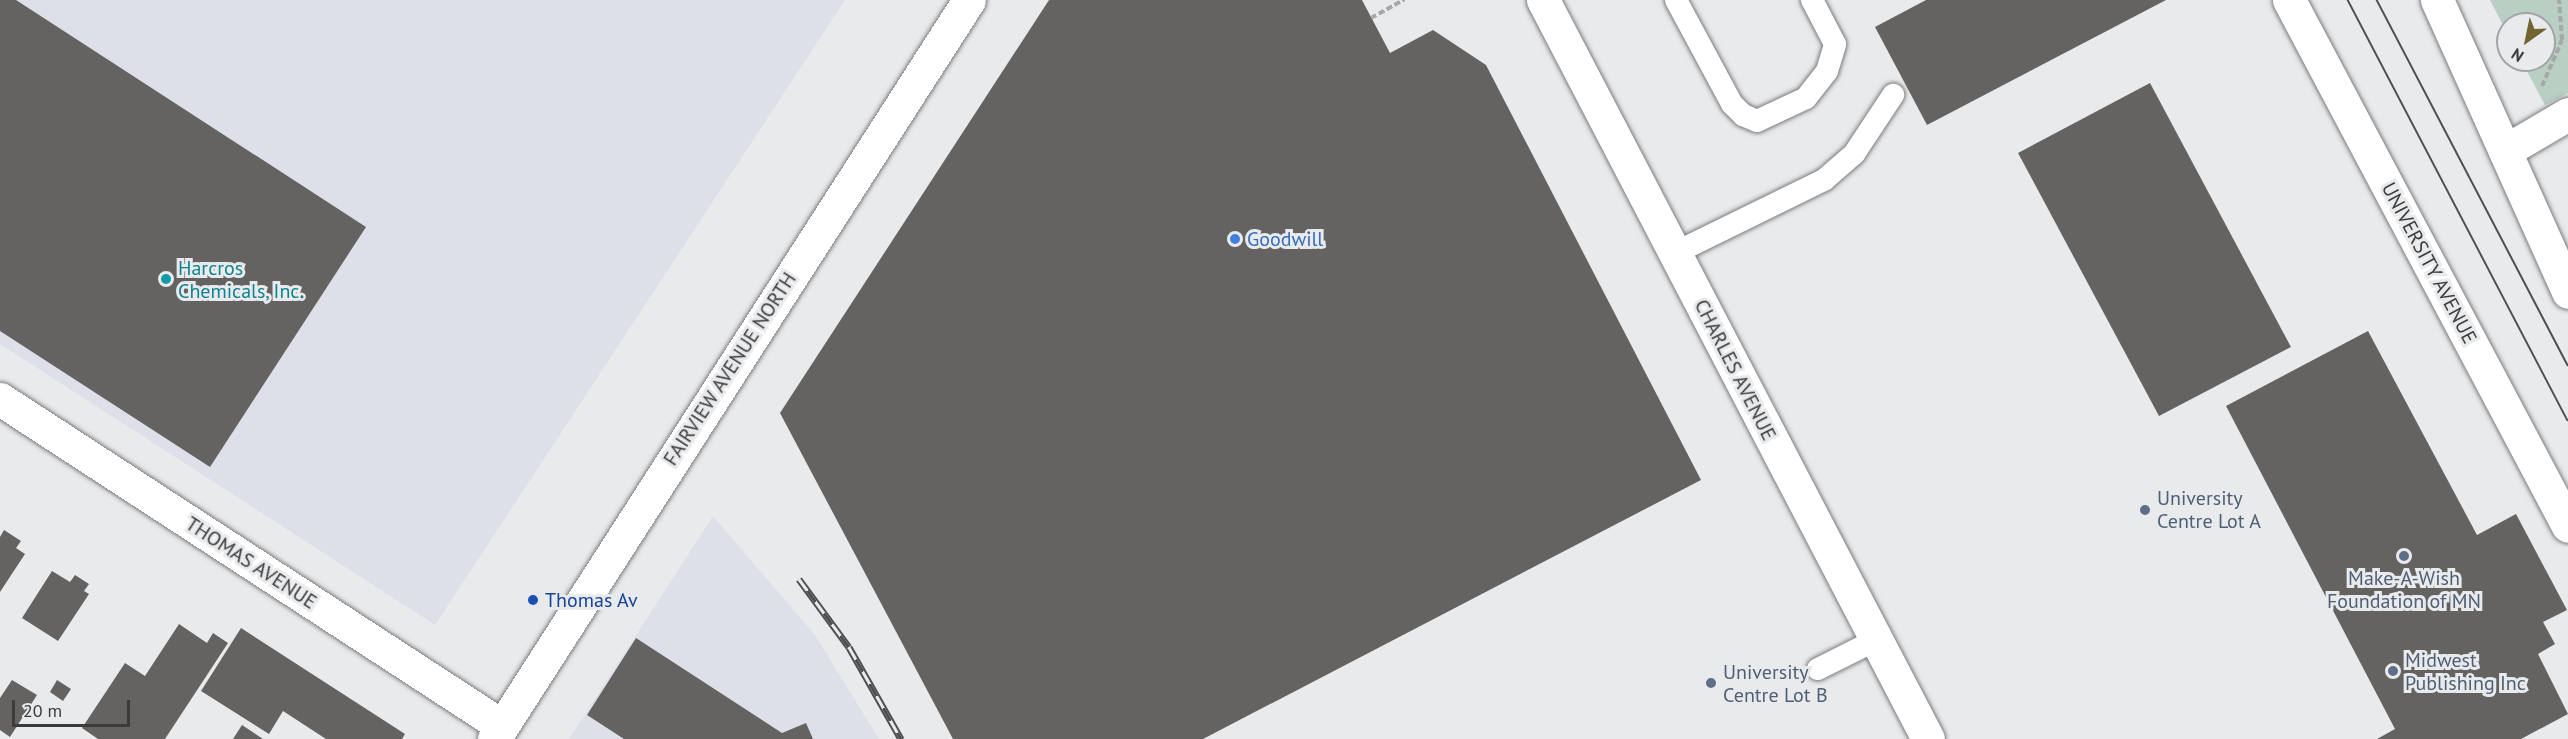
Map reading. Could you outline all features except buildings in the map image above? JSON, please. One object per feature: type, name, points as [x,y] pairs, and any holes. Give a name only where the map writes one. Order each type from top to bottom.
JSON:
[{"type":"street","name":"FAIRVIEW AVENUE NORTH","points":[[498,732],[969,0]]},
{"type":"street","name":"CHARLES AVENUE","points":[[1543,0],[1928,739]]},
{"type":"street","name":"UNIVERSITY AVENUE","points":[[2289,0],[2568,526]]},
{"type":"street","points":[[2438,0],[2568,291]]},
{"type":"street","points":[[2505,151],[2568,114]]},
{"type":"street","name":"THOMAS AVENUE","points":[[0,399],[498,732]]},
{"type":"lane","points":[[1677,0],[1732,104],[1743,115],[1757,121],[1806,98],[1827,71],[1835,44],[1812,0]]},
{"type":"lane","points":[[1675,253],[1824,180],[1854,154],[1893,95]]},
{"type":"lane","points":[[1818,669],[1876,640]]},
{"type":"path","points":[[1371,18],[1404,0]]},
{"type":"path","points":[[2541,86],[2562,40],[2559,0]]},
{"type":"shaded area","points":[[0,0],[845,0],[435,625],[0,344]]},
{"type":"shaded area","points":[[713,516],[815,635],[879,739],[569,739]]},
{"type":"green space","points":[[2490,0],[2568,0],[2568,93],[2545,105],[2527,72],[2556,72],[2556,12],[2496,12]]},
{"type":"tram line","points":[[2348,0],[2568,420]]},
{"type":"tram line","points":[[2377,0],[2568,365]]},
{"type":"railway","points":[[799,579],[849,647],[901,739]]},
{"type":"place","name":"Goodwill","points":[[1235,239]]},
{"type":"place","name":"Harcros Chemicals, Inc.","points":[[166,279]]},
{"type":"place","name":"University Centre Lot A","points":[[2145,510]]},
{"type":"place","name":"Make-A-Wish Foundation of MN","points":[[2404,556]]},
{"type":"place","name":"Thomas Av","points":[[533,600]]},
{"type":"place","name":"Midwest Publishing Inc","points":[[2393,671]]},
{"type":"place","name":"University Centre Lot B","points":[[1711,683]]}]
